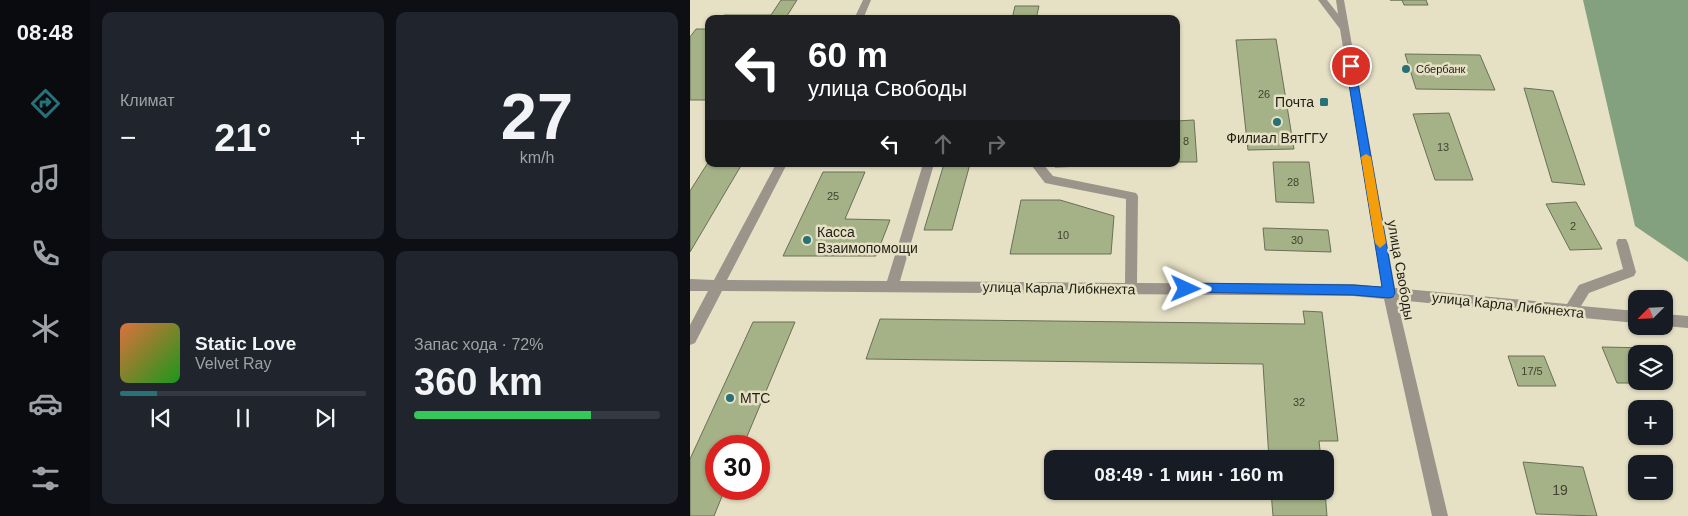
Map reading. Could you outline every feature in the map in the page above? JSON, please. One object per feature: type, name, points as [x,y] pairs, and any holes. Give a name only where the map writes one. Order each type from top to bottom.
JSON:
[{"type":"street","points":[[860,15],[868,0]]},
{"type":"street","name":"улица Свободы","points":[[1322,0],[1344,28]]},
{"type":"street","name":"улица Свободы","points":[[1340,0],[1389,293],[1440,516]]},
{"type":"street","points":[[690,338],[779,167]]},
{"type":"street","points":[[892,286],[928,167]]},
{"type":"street","points":[[1039,167],[1049,180],[1132,196],[1131,288]]},
{"type":"street","points":[[1570,311],[1584,289],[1630,272],[1622,243]]},
{"type":"street","name":"улица Карла Либкнехта","points":[[690,285],[1353,290],[1628,316]]},
{"type":"street","points":[[1673,321],[1688,322]]},
{"type":"shaded area","points":[[1583,0],[1688,0],[1688,262],[1635,226]]},
{"type":"building","points":[[781,0],[797,0],[788,15],[771,15]]},
{"type":"building","points":[[1402,0],[1426,0],[1428,5],[1404,5]]},
{"type":"building","points":[[1015,6],[1039,6],[1037,15],[1013,15]]},
{"type":"building","points":[[696,29],[705,29],[705,100],[690,100],[690,37]]},
{"type":"building","points":[[1276,39],[1294,149],[1248,150],[1236,40]]},
{"type":"building","points":[[1405,54],[1480,55],[1495,90],[1416,89]]},
{"type":"building","points":[[1524,88],[1553,91],[1585,185],[1552,182]]},
{"type":"building","points":[[1449,113],[1473,180],[1435,180],[1413,114]]},
{"type":"building","points":[[1194,120],[1197,162],[1180,162],[1180,121]]},
{"type":"building","points":[[1273,162],[1309,162],[1314,203],[1276,202]]},
{"type":"building","points":[[705,167],[740,167],[690,252],[690,191]]},
{"type":"building","points":[[943,167],[969,167],[952,230],[924,230]]},
{"type":"building","points":[[823,172],[865,172],[845,219],[890,220],[876,256],[783,256]]},
{"type":"building","points":[[1021,200],[1060,200],[1114,216],[1111,254],[1010,254]]},
{"type":"building","points":[[1576,202],[1602,249],[1570,250],[1546,204]]},
{"type":"building","points":[[1263,228],[1328,230],[1331,252],[1265,250]]},
{"type":"building","points":[[1303,311],[1322,312],[1338,441],[1319,441],[1320,450],[1268,450],[1263,364],[866,359],[880,319],[1305,324]]},
{"type":"building","points":[[753,322],[795,322],[748,435],[705,435],[705,500],[721,500],[714,516],[690,516],[690,459]]},
{"type":"building","points":[[1602,347],[1628,348],[1628,383],[1617,383]]},
{"type":"building","points":[[1508,356],[1544,356],[1556,386],[1518,386]]},
{"type":"building","points":[[1523,462],[1583,467],[1597,516],[1536,514]]},
{"type":"building","points":[[1272,500],[1326,500],[1327,516],[1273,516]]},
{"type":"slow traffic","points":[[1366,157],[1380,243]]},
{"type":"place","name":"Сбербанк","points":[[1406,69]]},
{"type":"place","name":"Почта","points":[[1324,102]]},
{"type":"place","name":"Филиал ВятГГУ","points":[[1277,122]]},
{"type":"place","name":"Касса Взаимопомощи","points":[[807,240]]},
{"type":"place","name":"МТС","points":[[730,398]]},
{"type":"route","points":[[1186,289],[1353,290],[1389,293],[1351,66]]}]
